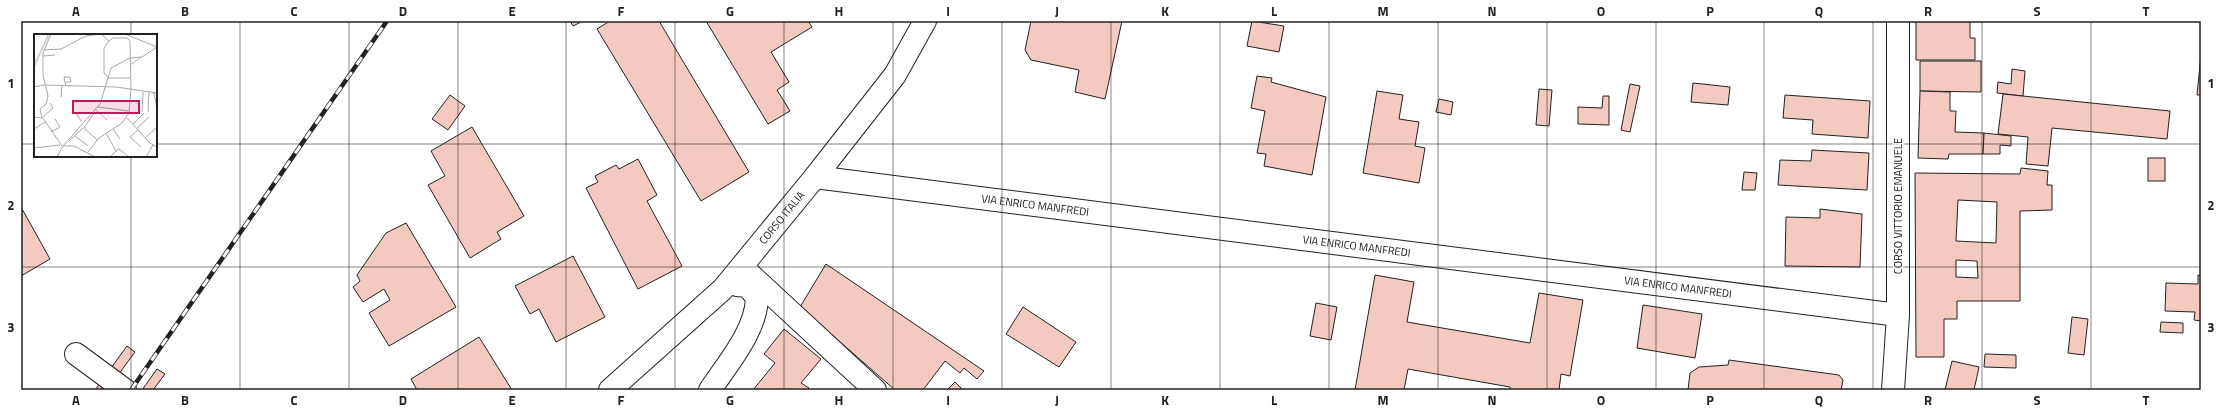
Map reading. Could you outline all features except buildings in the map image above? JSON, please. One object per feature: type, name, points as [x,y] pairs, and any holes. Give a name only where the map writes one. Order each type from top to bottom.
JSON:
[{"type":"street","name":"CORSO ITALIA","points":[[610,390],[723,289],[742,267],[816,177],[895,75],[925,21]]},
{"type":"street","name":"CORSO VITTORIO EMANUELE","points":[[1893,390],[1898,315],[1898,21]]},
{"type":"street","name":"VIA ENRICO MANFREDI","points":[[816,177],[1898,315]]},
{"type":"street","points":[[742,267],[875,390]]},
{"type":"street","points":[[710,390],[740,344],[757,309],[757,298],[748,286],[737,285],[723,289]]},
{"type":"street","points":[[76,354],[125,390]]},
{"type":"railway","points":[[131,390],[387,21]]}]
